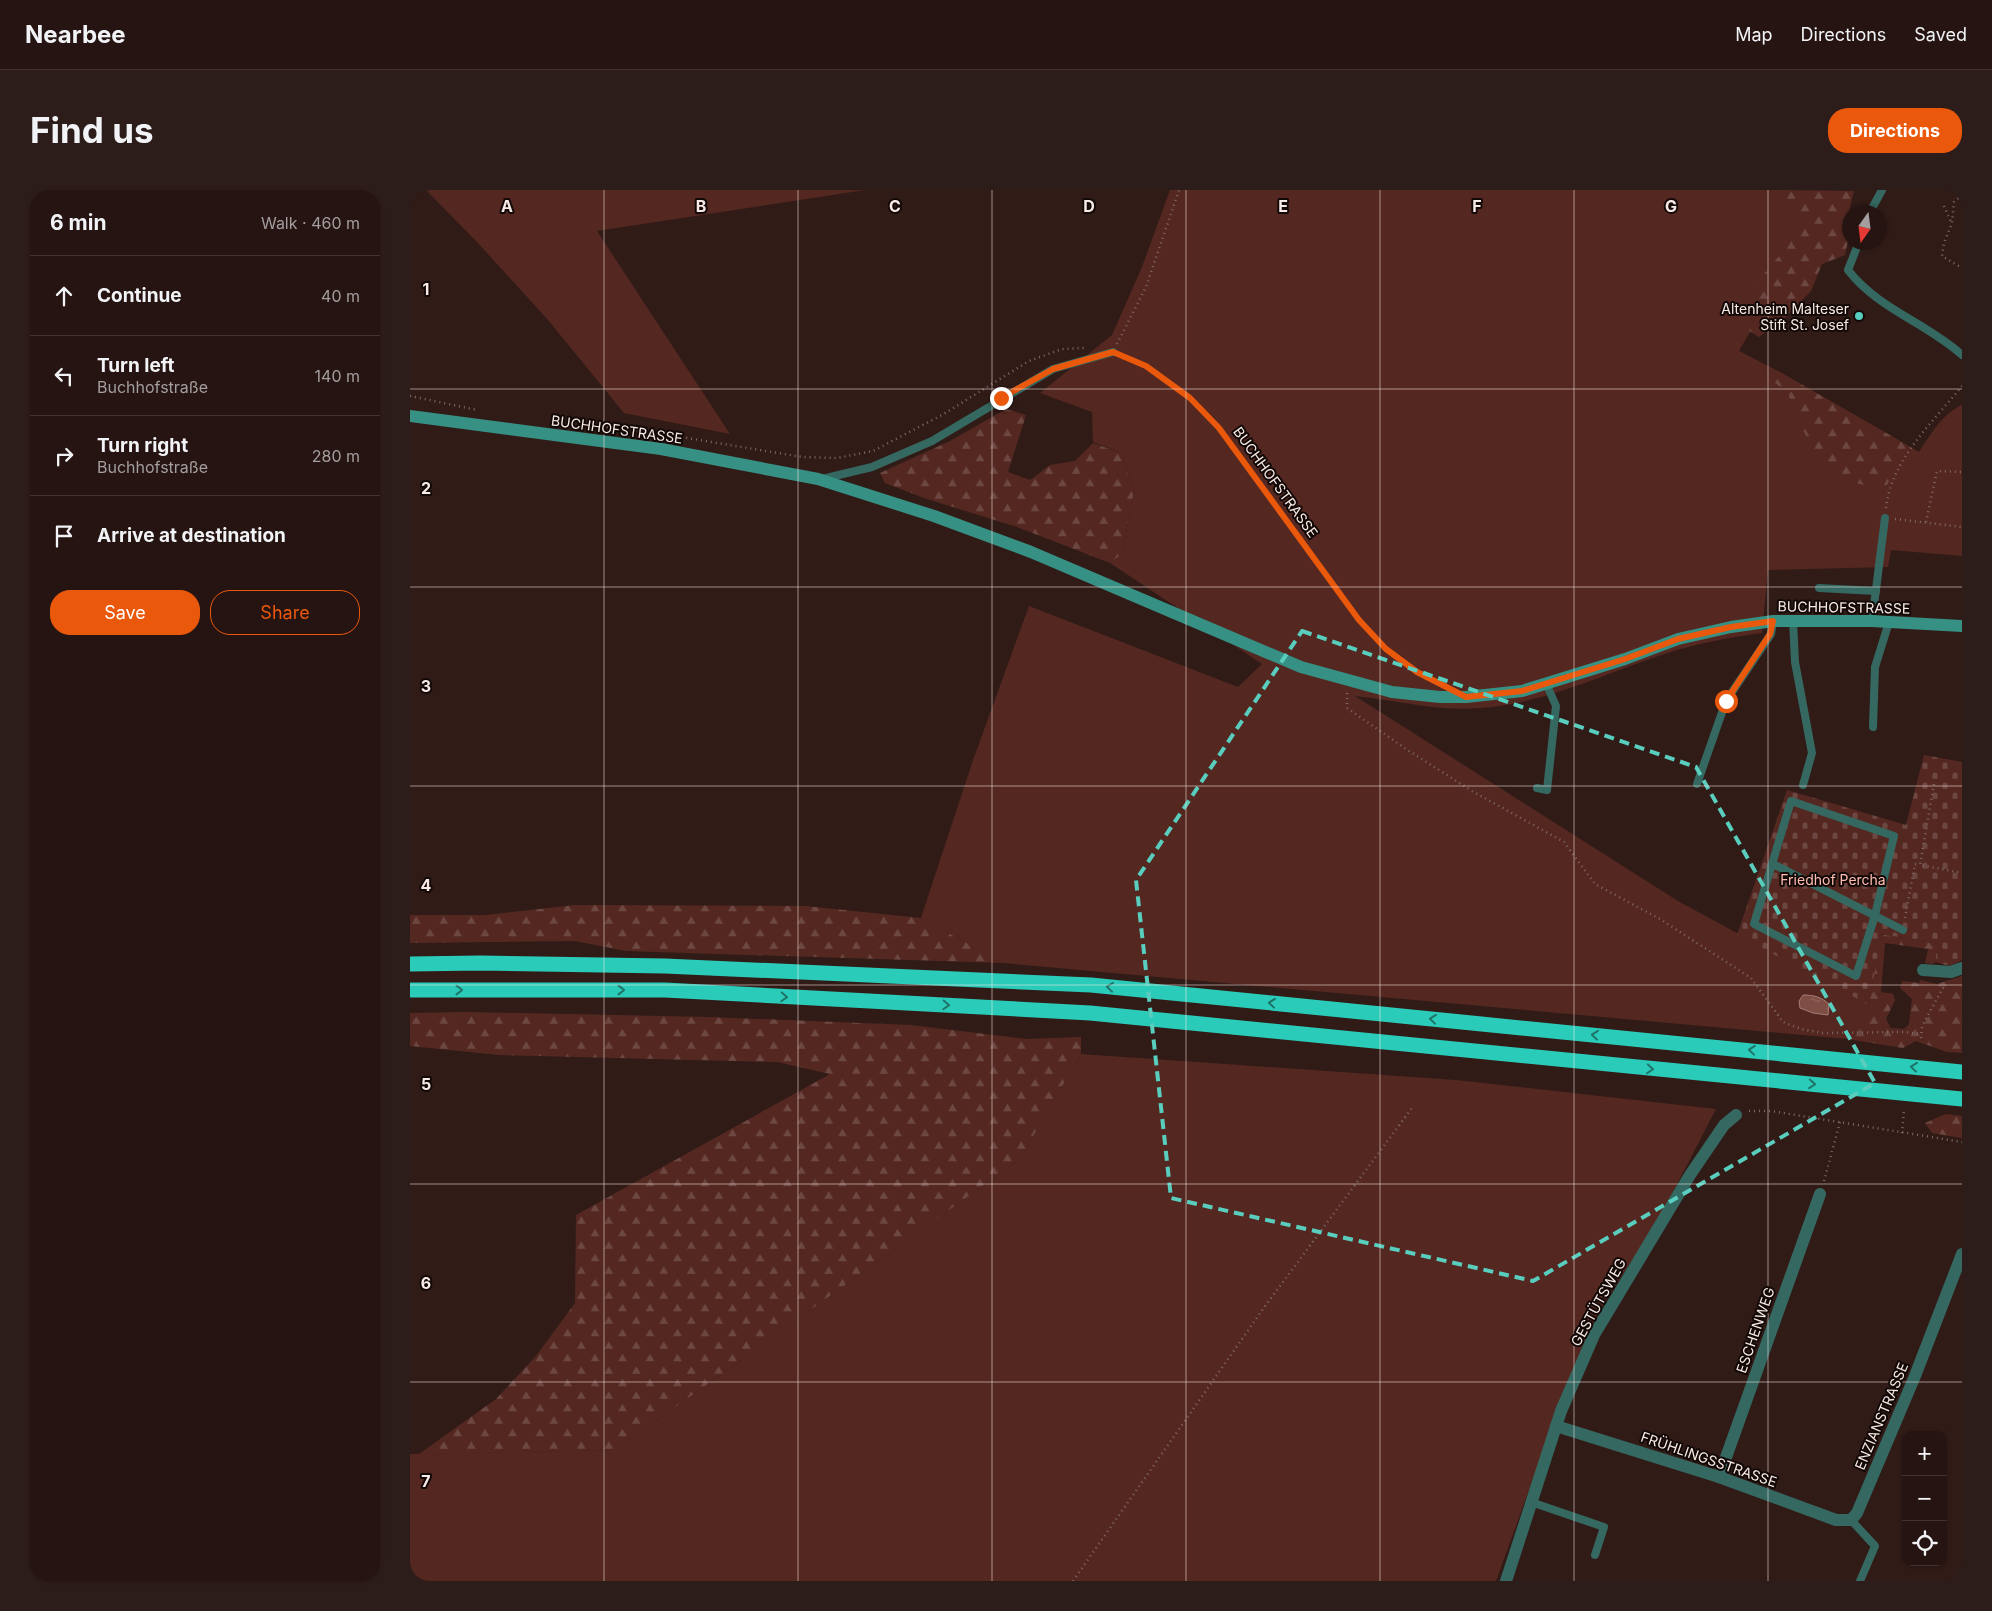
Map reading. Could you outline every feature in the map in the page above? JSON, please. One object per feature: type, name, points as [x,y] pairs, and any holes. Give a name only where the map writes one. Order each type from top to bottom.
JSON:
[{"type":"highway","points":[[410,964],[480,962],[666,966],[1091,985],[1962,1072]]},
{"type":"highway","points":[[410,990],[665,990],[1090,1013],[1962,1099]]},
{"type":"main road","name":"BUCHHOFSTRASSE","points":[[410,416],[661,449],[818,480],[934,516],[1031,552],[1301,667],[1392,692],[1440,698],[1522,691],[1678,639],[1731,627],[1773,621],[1872,621],[1962,626]]},
{"type":"street","points":[[1923,970],[1957,970]]},
{"type":"street","name":"GESTÜTSWEG","points":[[1506,1581],[1556,1426],[1594,1335],[1690,1175],[1724,1124],[1736,1115]]},
{"type":"street","name":"ESCHENWEG","points":[[1719,1477],[1820,1194]]},
{"type":"street","name":"ENZIANSTRASSE","points":[[1851,1520],[1857,1513],[1915,1376],[1962,1254]]},
{"type":"street","name":"FRÜHLINGSSTRASSE","points":[[1556,1426],[1719,1477],[1836,1520],[1851,1520]]},
{"type":"lane","points":[[1874,205],[1882,190]]},
{"type":"lane","points":[[1856,250],[1848,270],[1869,293],[1962,356]]},
{"type":"lane","name":"BUCHHOFSTRASSE","points":[[818,480],[872,467],[932,441],[1053,369],[1113,352]]},
{"type":"lane","points":[[1872,621],[1885,518]]},
{"type":"lane","points":[[1819,588],[1876,591]]},
{"type":"lane","points":[[1793,620],[1795,662],[1812,753],[1803,785]]},
{"type":"lane","points":[[1697,784],[1726,701],[1770,634],[1773,621]]},
{"type":"lane","points":[[1873,727],[1875,667],[1889,622]]},
{"type":"lane","points":[[1537,788],[1547,790],[1556,706],[1546,683]]},
{"type":"lane","points":[[1791,801],[1894,836],[1875,915],[1856,976],[1754,924],[1791,801]]},
{"type":"lane","points":[[1773,864],[1903,930]]},
{"type":"lane","points":[[1531,1502],[1604,1528],[1595,1555]]},
{"type":"lane","points":[[1851,1520],[1875,1546],[1860,1581]]},
{"type":"path","points":[[1113,352],[1146,287],[1180,190]]},
{"type":"path","points":[[1962,195],[1954,202],[1952,223],[1944,243],[1942,256],[1962,268]]},
{"type":"path","points":[[1944,206],[1952,223]]},
{"type":"path","points":[[600,426],[663,434],[802,457],[837,458],[873,451],[942,416],[1029,360],[1062,349],[1088,347]]},
{"type":"path","name":"BUCHHOFSTRASSE","points":[[1113,352],[1146,366],[1190,398],[1219,428],[1359,620],[1386,649],[1417,672],[1440,685]]},
{"type":"path","points":[[1962,386],[1905,457],[1888,491],[1885,518],[1962,526]]},
{"type":"path","points":[[410,396],[478,410]]},
{"type":"path","points":[[1926,522],[1937,471],[1962,472]]},
{"type":"path","points":[[1350,682],[1347,708],[1406,749],[1472,791],[1564,842],[1595,884],[1660,919],[1751,978],[1784,1022],[1801,1029],[1822,1033],[1905,1032],[1921,1034]]},
{"type":"path","points":[[1920,864],[1934,784]]},
{"type":"path","points":[[1903,930],[1915,864],[1962,873]]},
{"type":"path","points":[[1921,1038],[1922,1026],[1957,970]]},
{"type":"path","points":[[1073,1581],[1263,1309],[1412,1108]]},
{"type":"path","points":[[1736,1115],[1751,1110],[1771,1111],[1962,1142]]},
{"type":"path","points":[[1902,1133],[1904,1110]]},
{"type":"path","points":[[1820,1194],[1840,1122]]},
{"type":"highlighted area","points":[[1302,631],[1696,767],[1875,1083],[1533,1281],[1171,1198],[1136,880]]},
{"type":"green space","points":[[426,190],[865,190],[597,231],[730,434],[624,413],[548,320],[477,242]]},
{"type":"green space","points":[[1170,190],[1782,190],[1819,212],[1739,351],[1778,371],[1919,452],[1943,419],[1962,405],[1962,556],[1891,550],[1888,567],[1768,570],[1762,633],[1719,640],[1677,650],[1538,698],[1491,707],[1455,709],[1355,696],[1678,901],[1869,1005],[1847,1039],[1003,963],[921,918],[972,763],[1029,606],[1238,687],[1262,664],[1110,563],[1122,554],[1134,491],[1121,453],[1093,442],[1092,412],[1040,393],[1112,335],[1142,267]]},
{"type":"green space","points":[[1774,190],[1854,191],[1850,205],[1842,205],[1842,250],[1846,250],[1845,255],[1822,264],[1811,291],[1784,319],[1759,337],[1743,327],[1749,292],[1785,249],[1799,225],[1787,202]]},
{"type":"green space","points":[[1768,369],[1778,371],[1902,442],[1906,449],[1887,485],[1864,485],[1850,481],[1825,462],[1798,420],[1788,392],[1766,377]]},
{"type":"green space","points":[[1006,409],[1026,415],[1008,472],[1030,480],[1050,465],[1075,461],[1093,443],[1121,453],[1134,491],[1122,554],[1110,563],[1017,527],[924,498],[885,483],[880,473],[950,441]]},
{"type":"green space","name":"Friedhof Percha","points":[[1924,755],[1962,762],[1962,960],[1950,966],[1935,962],[1938,944],[1881,934],[1869,1005],[1737,935],[1787,790],[1906,825]]},
{"type":"green space","points":[[575,905],[806,906],[921,918],[1003,963],[626,951],[575,941],[410,943],[410,915],[486,915]]},
{"type":"green space","points":[[1880,934],[1939,944],[1933,964],[1925,963],[1928,949],[1885,943],[1881,992],[1893,994],[1895,1000],[1886,1019],[1891,1028],[1904,1029],[1909,1024],[1912,999],[1900,988],[1902,981],[1919,983],[1920,980],[1937,984],[1962,976],[1962,1053],[1947,1052],[1916,1041],[1903,1048],[1847,1039],[1869,1005]]},
{"type":"green space","points":[[466,1012],[709,1017],[911,1025],[1027,1039],[1081,1037],[1081,1054],[1020,1159],[616,1450],[419,1454],[496,1399],[536,1356],[575,1303],[576,1215],[830,1074],[777,1062],[499,1055],[410,1046],[410,1013]]},
{"type":"green space","points":[[1081,1054],[1456,1080],[1716,1109],[1659,1219],[1597,1314],[1559,1407],[1496,1581],[410,1581],[410,1454],[616,1450],[1020,1159]]},
{"type":"green space","points":[[1946,1114],[1962,1116],[1962,1138],[1932,1133],[1925,1123]]},
{"type":"water","points":[[1803,995],[1817,997],[1829,1004],[1828,1015],[1813,1013],[1800,1008],[1799,1001]]},
{"type":"place","name":"Altenheim Malteser Stift St. Josef","points":[[1859,316]]},
{"type":"route","points":[[1001,398],[1053,369],[1113,352],[1146,366],[1162,376],[1190,398],[1219,428],[1359,620],[1386,649],[1417,672],[1466,697],[1522,691],[1625,659],[1678,639],[1731,627],[1773,621],[1770,634],[1726,701]]}]
